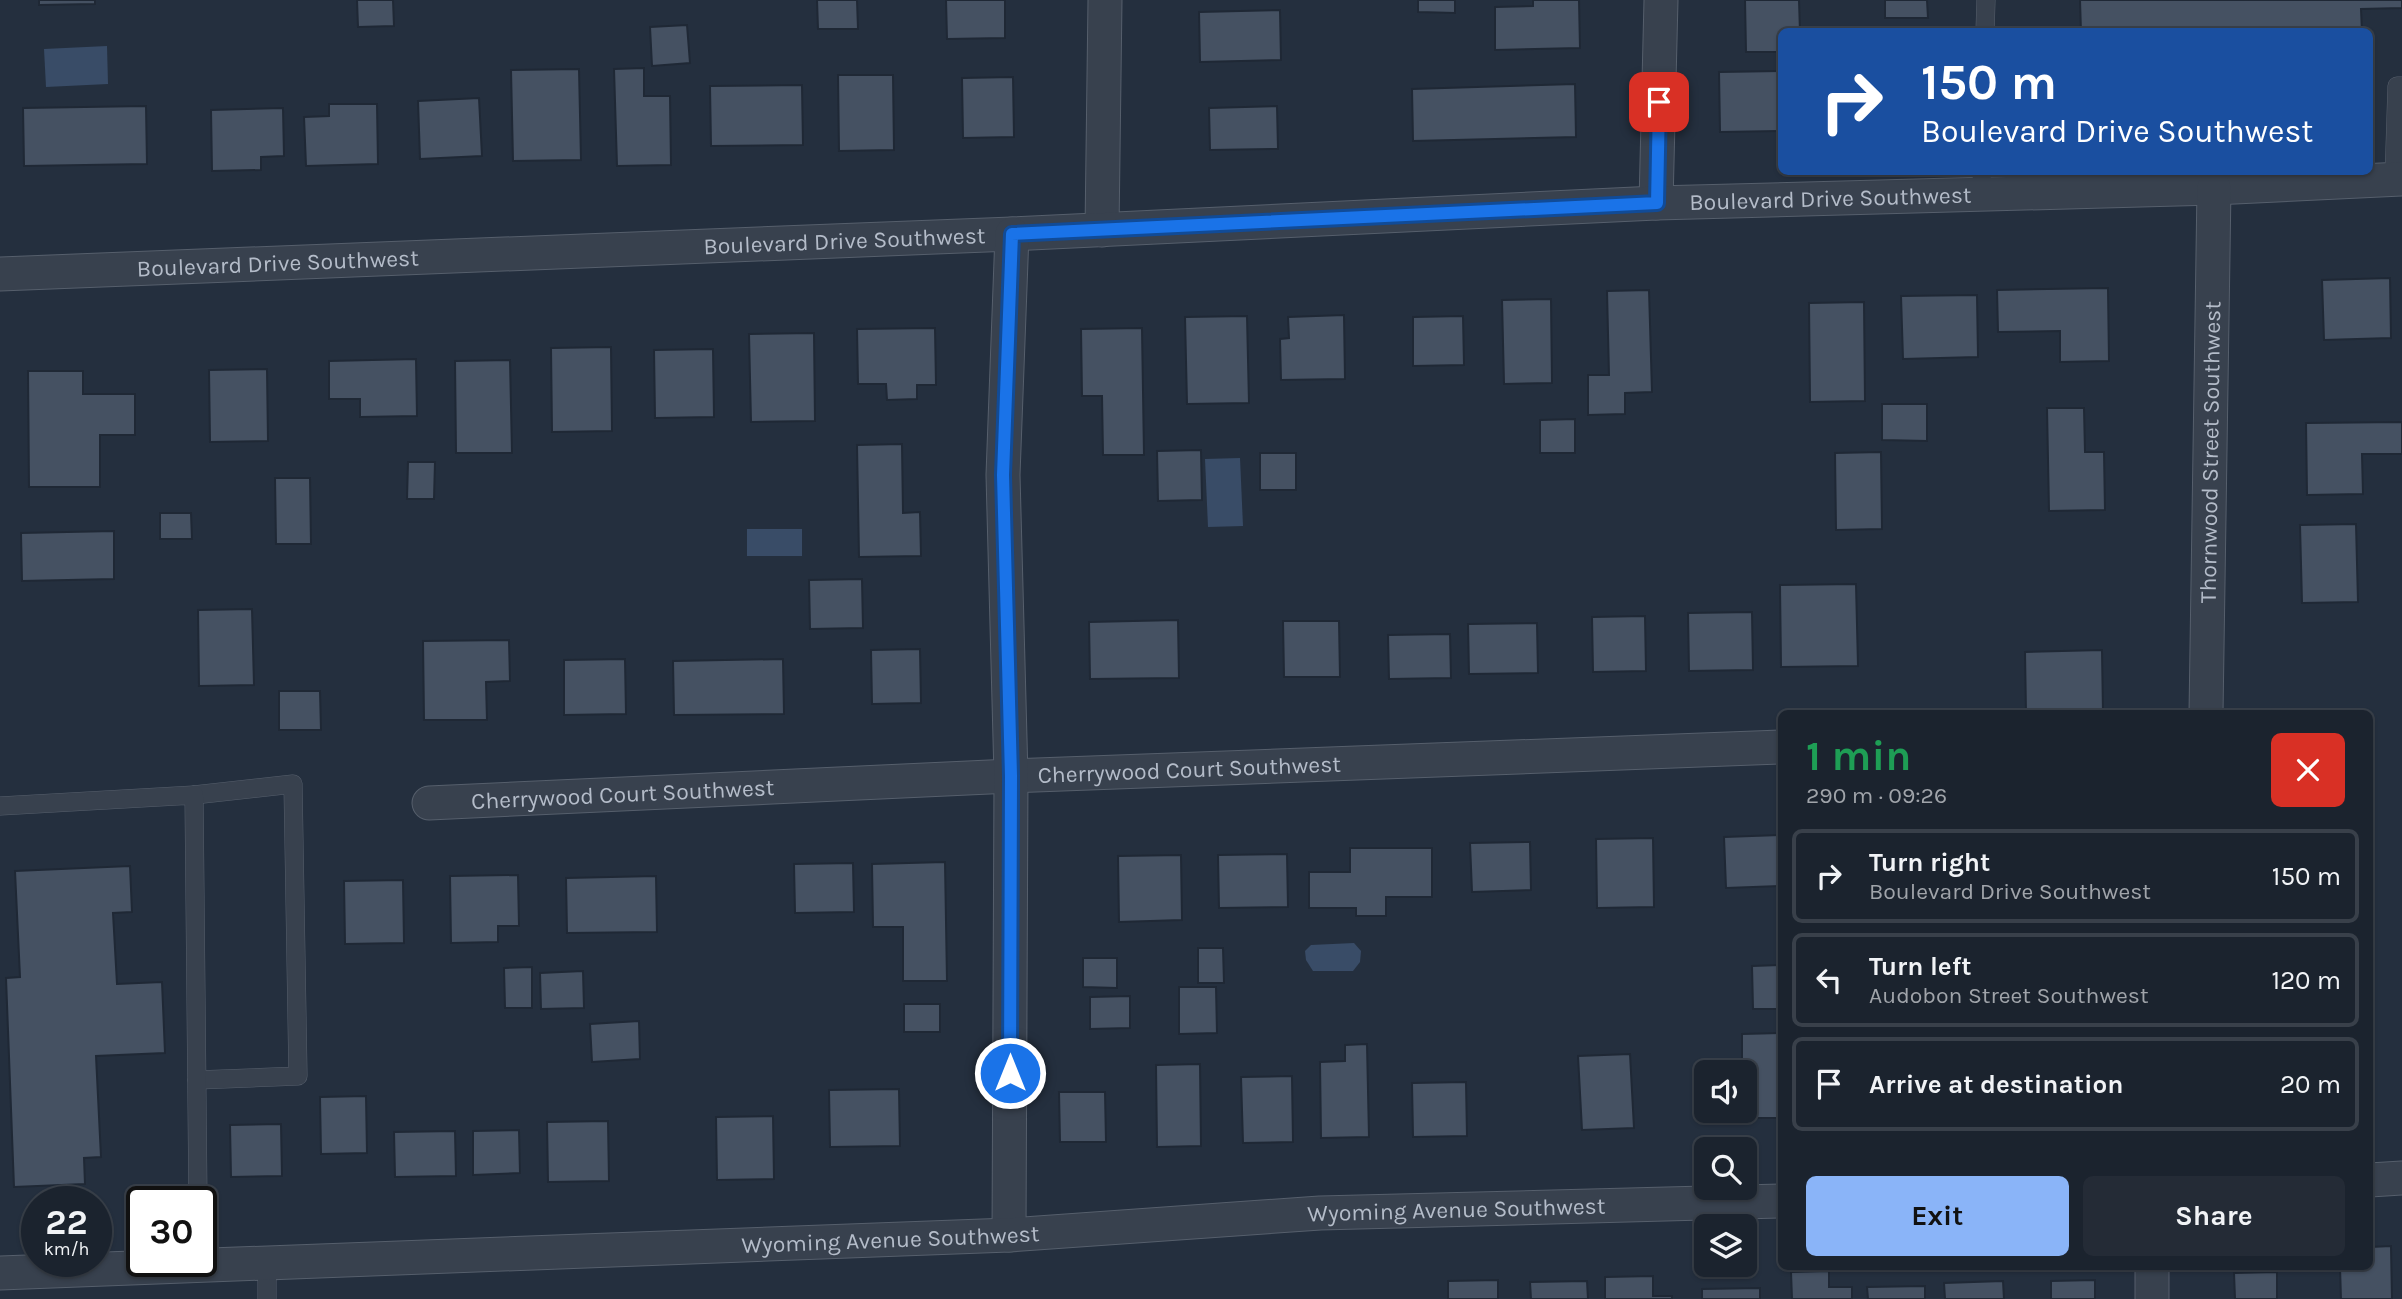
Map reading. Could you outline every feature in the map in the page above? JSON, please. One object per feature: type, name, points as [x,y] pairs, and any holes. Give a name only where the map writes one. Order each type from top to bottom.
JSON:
[{"type":"street","points":[[1101,230],[1105,0]]},
{"type":"street","points":[[1657,203],[1661,0]]},
{"type":"street","name":"Boulevard Drive Southwest","points":[[0,274],[1101,230],[1657,203],[1982,183],[2214,188],[2398,179]]},
{"type":"street","name":"Thornwood Street Southwest","points":[[2206,710],[2214,188]]},
{"type":"street","points":[[1009,1235],[1011,776],[1003,475],[1012,234]]},
{"type":"street","name":"Cherrywood Court Southwest","points":[[429,803],[1011,776],[1778,747]]},
{"type":"street","points":[[2373,1180],[2402,1178]]},
{"type":"street","name":"Wyoming Avenue Southwest","points":[[217,1264],[1009,1235],[1320,1213],[1778,1200]]},
{"type":"street","name":"Wyoming Avenue Southwest","points":[[0,1273],[126,1267]]},
{"type":"street","points":[[2152,1270],[2152,1299]]},
{"type":"lane","points":[[1985,28],[1986,0]]},
{"type":"lane","points":[[2398,179],[2398,86],[2402,86]]},
{"type":"lane","points":[[0,806],[194,795],[293,784],[298,1076],[197,1080]]},
{"type":"lane","points":[[194,795],[198,1186]]},
{"type":"lane","points":[[267,1263],[267,1299]]},
{"type":"water","points":[[107,46],[108,84],[46,87],[44,49]]},
{"type":"water","points":[[1240,458],[1243,526],[1208,527],[1205,459]]},
{"type":"water","points":[[747,529],[802,529],[802,556],[747,556]]},
{"type":"water","points":[[1354,943],[1361,951],[1360,962],[1353,971],[1313,971],[1306,960],[1305,951],[1311,945]]},
{"type":"building","points":[[39,0],[95,0],[95,4],[39,5]]},
{"type":"building","points":[[357,0],[393,0],[394,26],[358,27]]},
{"type":"building","points":[[817,0],[857,0],[858,29],[818,29]]},
{"type":"building","points":[[946,0],[1005,0],[1005,38],[947,39]]},
{"type":"building","points":[[1418,0],[1455,0],[1455,13],[1418,12]]},
{"type":"building","points":[[1533,0],[1579,0],[1580,48],[1495,50],[1495,7],[1533,6]]},
{"type":"building","points":[[1745,0],[1799,0],[1800,28],[1778,28],[1778,52],[1746,52]]},
{"type":"building","points":[[1885,0],[1927,0],[1928,18],[1885,18]]},
{"type":"building","points":[[2080,0],[2402,0],[2402,8],[2361,9],[2362,28],[2081,28]]},
{"type":"building","points":[[1280,10],[1281,60],[1200,62],[1199,12]]},
{"type":"building","points":[[687,25],[690,63],[652,66],[650,27]]},
{"type":"building","points":[[644,68],[644,96],[670,96],[671,165],[617,166],[614,69]]},
{"type":"building","points":[[579,69],[581,160],[513,161],[511,70]]},
{"type":"building","points":[[1778,71],[1778,131],[1720,132],[1719,72]]},
{"type":"building","points":[[838,75],[893,75],[894,150],[839,151]]},
{"type":"building","points":[[1013,77],[1014,137],[963,138],[962,78]]},
{"type":"building","points":[[1575,84],[1576,137],[1413,141],[1412,89]]},
{"type":"building","points":[[802,85],[803,145],[711,146],[710,86]]},
{"type":"building","points":[[479,98],[482,156],[420,159],[418,101]]},
{"type":"building","points":[[329,104],[377,104],[378,164],[306,166],[304,117],[329,116]]},
{"type":"building","points":[[146,106],[147,164],[24,166],[23,108]]},
{"type":"building","points":[[1277,106],[1278,149],[1210,150],[1209,108]]},
{"type":"building","points":[[283,108],[284,156],[261,157],[261,170],[212,171],[211,110]]},
{"type":"building","points":[[2390,278],[2391,338],[2324,340],[2322,280]]},
{"type":"building","points":[[2108,288],[2109,361],[2060,362],[2060,331],[1998,332],[1997,290]]},
{"type":"building","points":[[1649,290],[1652,392],[1625,393],[1625,414],[1588,415],[1588,375],[1609,375],[1607,291]]},
{"type":"building","points":[[1977,295],[1978,357],[1903,359],[1901,296]]},
{"type":"building","points":[[1551,299],[1552,383],[1504,384],[1502,300]]},
{"type":"building","points":[[1864,302],[1865,401],[1810,402],[1809,303]]},
{"type":"building","points":[[1344,315],[1345,379],[1281,380],[1280,339],[1289,338],[1288,317]]},
{"type":"building","points":[[1247,316],[1249,403],[1187,404],[1185,317]]},
{"type":"building","points":[[1463,316],[1464,365],[1413,366],[1413,317]]},
{"type":"building","points":[[935,328],[936,385],[917,385],[917,399],[887,400],[886,384],[858,384],[857,329]]},
{"type":"building","points":[[1142,328],[1144,455],[1103,455],[1102,396],[1082,396],[1081,329]]},
{"type":"building","points":[[814,333],[815,421],[751,422],[749,334]]},
{"type":"building","points":[[611,347],[612,431],[552,432],[551,348]]},
{"type":"building","points":[[713,349],[714,417],[655,418],[654,350]]},
{"type":"building","points":[[416,359],[417,416],[360,417],[360,399],[329,399],[329,361]]},
{"type":"building","points":[[510,360],[512,453],[456,453],[455,361]]},
{"type":"building","points":[[267,369],[268,441],[210,442],[209,370]]},
{"type":"building","points":[[28,371],[83,371],[83,394],[135,394],[135,435],[100,435],[100,487],[29,487]]},
{"type":"building","points":[[1882,404],[1927,404],[1927,441],[1882,440]]},
{"type":"building","points":[[2047,408],[2084,408],[2085,452],[2104,452],[2105,510],[2049,511]]},
{"type":"building","points":[[1575,419],[1575,453],[1540,453],[1540,420]]},
{"type":"building","points":[[2402,422],[2402,454],[2362,454],[2363,494],[2307,495],[2306,423]]},
{"type":"building","points":[[902,444],[903,513],[920,512],[921,556],[859,557],[857,445]]},
{"type":"building","points":[[1201,450],[1202,500],[1158,501],[1157,451]]},
{"type":"building","points":[[1881,452],[1882,529],[1836,530],[1835,453]]},
{"type":"building","points":[[1260,453],[1296,453],[1296,490],[1260,490]]},
{"type":"building","points":[[408,462],[435,462],[434,499],[407,499]]},
{"type":"building","points":[[275,478],[310,478],[311,544],[276,544]]},
{"type":"building","points":[[160,513],[191,513],[192,539],[160,539]]},
{"type":"building","points":[[2356,524],[2358,602],[2302,603],[2300,525]]},
{"type":"building","points":[[114,531],[114,579],[22,581],[21,533]]},
{"type":"building","points":[[862,579],[863,628],[810,629],[809,580]]},
{"type":"building","points":[[1856,584],[1858,666],[1781,667],[1780,585]]},
{"type":"building","points":[[252,609],[254,685],[199,686],[198,610]]},
{"type":"building","points":[[1752,612],[1753,670],[1689,671],[1688,613]]},
{"type":"building","points":[[1645,616],[1646,671],[1593,672],[1592,617]]},
{"type":"building","points":[[1178,620],[1179,678],[1090,679],[1089,622]]},
{"type":"building","points":[[1283,621],[1339,621],[1340,677],[1284,677]]},
{"type":"building","points":[[1537,623],[1538,673],[1469,674],[1468,624]]},
{"type":"building","points":[[1450,634],[1451,678],[1389,679],[1388,635]]},
{"type":"building","points":[[509,640],[510,681],[486,682],[487,720],[424,720],[423,641]]},
{"type":"building","points":[[920,649],[921,703],[872,704],[871,650]]},
{"type":"building","points":[[2102,650],[2103,710],[2026,710],[2025,652]]},
{"type":"building","points":[[625,659],[626,714],[564,715],[564,660]]},
{"type":"building","points":[[783,659],[784,714],[674,715],[673,661]]},
{"type":"building","points":[[279,691],[320,691],[321,730],[279,730]]},
{"type":"building","points":[[1778,835],[1778,886],[1726,888],[1724,837]]},
{"type":"building","points":[[1653,838],[1654,907],[1597,908],[1596,839]]},
{"type":"building","points":[[1530,842],[1531,890],[1472,892],[1470,843]]},
{"type":"building","points":[[1350,848],[1432,848],[1432,897],[1386,897],[1386,916],[1356,916],[1356,908],[1309,908],[1309,872],[1350,872]]},
{"type":"building","points":[[1287,854],[1288,907],[1219,908],[1218,855]]},
{"type":"building","points":[[1181,855],[1182,920],[1119,922],[1118,856]]},
{"type":"building","points":[[945,862],[947,981],[903,981],[903,927],[873,927],[872,864]]},
{"type":"building","points":[[853,863],[854,912],[795,913],[794,864]]},
{"type":"building","points":[[130,866],[132,912],[113,913],[117,984],[162,982],[165,1053],[96,1056],[101,1157],[84,1158],[85,1184],[14,1187],[6,978],[20,977],[15,871]]},
{"type":"building","points":[[518,875],[519,926],[498,926],[498,942],[451,943],[450,876]]},
{"type":"building","points":[[656,876],[657,932],[567,933],[566,878]]},
{"type":"building","points":[[403,880],[404,943],[345,944],[344,881]]},
{"type":"building","points":[[1198,948],[1223,948],[1224,983],[1198,983]]},
{"type":"building","points":[[1083,958],[1117,958],[1117,988],[1083,987]]},
{"type":"building","points":[[1778,965],[1778,1009],[1753,1009],[1752,966]]},
{"type":"building","points":[[532,967],[532,1008],[505,1008],[504,968]]},
{"type":"building","points":[[583,971],[584,1008],[541,1009],[540,973]]},
{"type":"building","points":[[1179,987],[1216,987],[1217,1033],[1179,1034]]},
{"type":"building","points":[[1130,996],[1130,1028],[1090,1029],[1090,997]]},
{"type":"building","points":[[904,1004],[940,1004],[940,1032],[904,1032]]},
{"type":"building","points":[[639,1021],[640,1059],[592,1062],[590,1024]]},
{"type":"building","points":[[1778,1033],[1778,1118],[1757,1118],[1757,1060],[1742,1060],[1742,1034]]},
{"type":"building","points":[[1367,1044],[1369,1137],[1321,1138],[1320,1062],[1345,1061],[1345,1045]]},
{"type":"building","points":[[1630,1054],[1634,1128],[1582,1130],[1578,1056]]},
{"type":"building","points":[[1200,1064],[1201,1146],[1157,1147],[1156,1065]]},
{"type":"building","points":[[1292,1076],[1293,1142],[1243,1143],[1241,1077]]},
{"type":"building","points":[[1466,1082],[1467,1136],[1413,1137],[1412,1083]]},
{"type":"building","points":[[899,1089],[900,1146],[830,1147],[829,1090]]},
{"type":"building","points":[[1059,1092],[1105,1092],[1106,1142],[1060,1142]]},
{"type":"building","points":[[366,1096],[367,1153],[321,1154],[320,1097]]},
{"type":"building","points":[[773,1116],[774,1179],[717,1180],[716,1117]]},
{"type":"building","points":[[608,1121],[609,1181],[548,1182],[547,1122]]},
{"type":"building","points":[[281,1124],[282,1176],[231,1177],[230,1125]]},
{"type":"building","points":[[519,1130],[520,1173],[473,1175],[473,1131]]},
{"type":"building","points":[[455,1131],[456,1176],[395,1177],[394,1132]]},
{"type":"building","points":[[2391,1246],[2392,1299],[2341,1299],[2340,1270],[2373,1270],[2373,1247]]},
{"type":"building","points":[[1829,1271],[1829,1287],[1852,1287],[1852,1299],[1792,1299],[1791,1272]]},
{"type":"building","points":[[2277,1272],[2277,1299],[2235,1299],[2234,1273]]},
{"type":"building","points":[[1653,1276],[1653,1296],[1672,1296],[1672,1299],[1605,1299],[1605,1277]]},
{"type":"building","points":[[1498,1280],[1498,1299],[1448,1299],[1448,1281]]},
{"type":"building","points":[[2095,1280],[2095,1299],[2051,1299],[2051,1281]]},
{"type":"building","points":[[1587,1281],[1588,1299],[1531,1299],[1530,1282]]},
{"type":"building","points":[[2003,1281],[2004,1299],[1945,1299],[1944,1283]]},
{"type":"building","points":[[1925,1286],[1925,1299],[1868,1299],[1867,1287]]},
{"type":"building","points":[[1760,1288],[1760,1299],[1702,1299],[1702,1289]]},
{"type":"route","points":[[1010,1073],[1011,776],[1003,475],[1012,234],[1657,203],[1659,102]]}]
